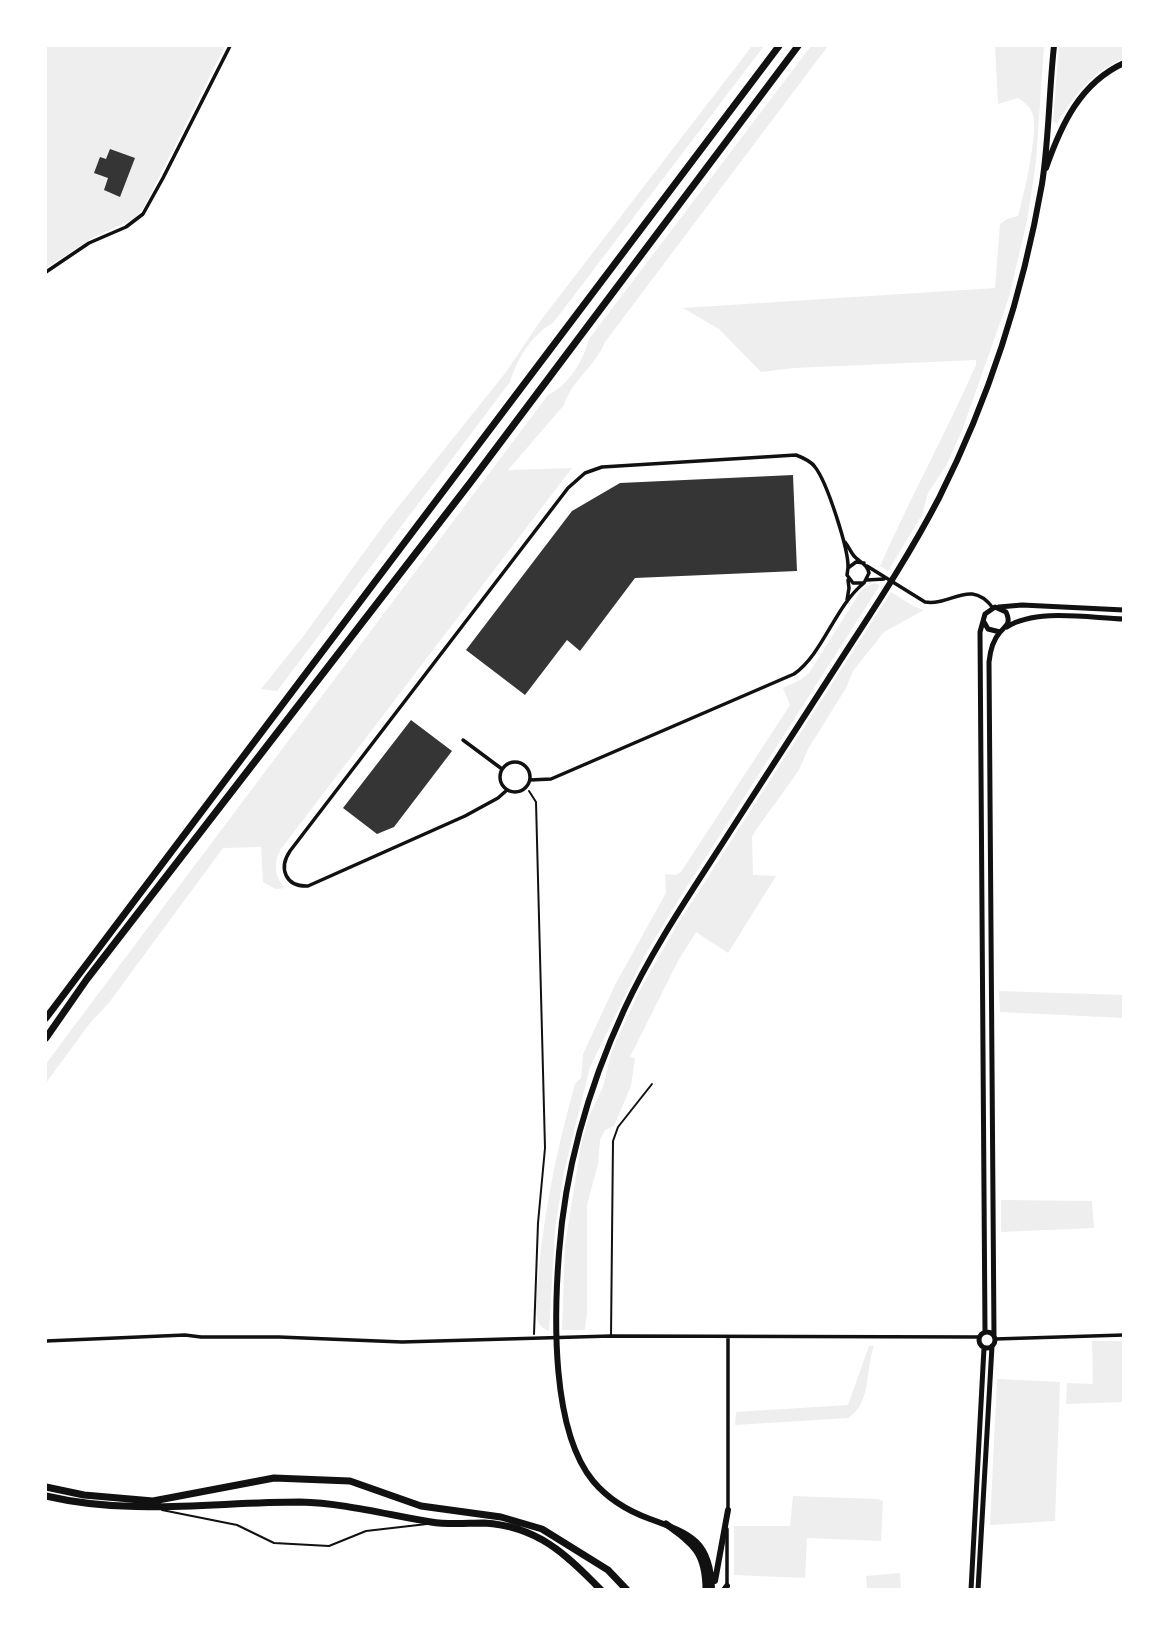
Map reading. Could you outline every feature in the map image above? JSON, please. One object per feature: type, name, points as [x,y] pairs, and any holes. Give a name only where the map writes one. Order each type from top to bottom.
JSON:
[{"type":"highway","points":[[46,1018],[779,46]]},
{"type":"highway","points":[[46,1038],[87,979],[461,494],[798,46]]},
{"type":"highway","points":[[713,1590],[710,1565],[699,1544],[680,1529],[632,1511],[607,1495],[592,1480],[578,1458],[568,1429],[557,1345],[559,1251],[563,1213],[580,1127],[605,1053],[626,1006],[687,898],[902,564],[963,449],[993,377],[1027,260],[1042,180],[1054,46]]},
{"type":"highway","points":[[1042,180],[1068,114],[1091,85],[1124,63]]},
{"type":"highway","points":[[46,1487],[84,1495],[153,1501],[274,1478],[350,1481],[421,1506],[501,1517],[542,1529],[608,1570],[627,1590]]},
{"type":"highway","points":[[46,1496],[98,1505],[158,1508],[303,1502],[361,1508],[434,1523],[483,1523],[527,1532],[567,1555],[601,1590]]},
{"type":"highway","points":[[713,1590],[727,1510]]},
{"type":"highway","points":[[666,1524],[698,1551],[703,1562],[706,1590]]},
{"type":"street","points":[[46,272],[89,243],[126,227],[143,214],[230,46]]},
{"type":"street","points":[[507,790],[498,799],[447,824],[308,886],[293,884],[285,876],[284,863],[290,851],[568,488],[585,473],[602,467],[796,455],[814,464],[818,471],[844,540],[849,588],[846,602]]},
{"type":"street","points":[[844,540],[856,558],[865,565],[925,602],[935,603],[971,593],[983,597],[1009,615],[1007,627]]},
{"type":"street","points":[[530,780],[528,770],[520,763],[510,763],[502,769],[501,783],[507,790],[521,791],[530,780],[551,779],[794,674],[806,663],[846,602],[865,582],[869,573],[865,565],[856,562],[848,568]]},
{"type":"street","points":[[848,578],[856,584],[886,579]]},
{"type":"street","points":[[46,1341],[185,1335],[402,1342],[611,1336],[979,1337],[985,1331],[980,632],[985,614],[996,608],[1022,605],[1124,610]]},
{"type":"street","points":[[978,1590],[992,1346],[995,1337],[990,652],[1000,632],[1022,619],[1124,619]]},
{"type":"street","points":[[984,622],[988,629],[1000,632]]},
{"type":"street","points":[[463,740],[502,769]]},
{"type":"street","points":[[985,1331],[995,1337],[1124,1335]]},
{"type":"street","points":[[726,1588],[728,1337]]},
{"type":"street","points":[[971,1590],[984,1348],[979,1337]]},
{"type":"street","points":[[984,1348],[992,1346]]},
{"type":"lane","points":[[611,1336],[613,1141],[618,1127],[652,1084]]},
{"type":"lane","points":[[158,1508],[237,1525],[266,1541],[329,1546],[366,1531],[434,1523]]},
{"type":"path","points":[[529,791],[536,802],[545,1149],[538,1223],[534,1339]]},
{"type":"shaded area","points":[[46,46],[225,46],[144,207],[134,219],[94,237],[46,268]]},
{"type":"shaded area","points":[[752,46],[764,46],[553,323],[538,334],[526,348],[510,382],[277,691],[261,689],[305,634],[383,526],[506,372],[541,320]]},
{"type":"shaded area","points":[[811,46],[828,46],[605,342],[567,396],[564,405],[508,470],[572,468],[281,849],[276,869],[285,888],[276,889],[263,882],[261,847],[223,848],[46,1083],[46,1064],[68,1034],[548,395],[574,372],[589,339]]},
{"type":"shaded area","points":[[995,46],[1044,46],[1036,162],[1027,221],[1009,297],[963,428],[946,466],[928,493],[922,515],[888,571],[880,566],[976,365],[976,360],[794,368],[761,372],[719,329],[683,308],[995,288],[1000,224],[1018,216],[1030,165],[1034,124],[1031,110],[1018,98],[998,104]]},
{"type":"shaded area","points":[[1059,46],[1123,46],[1124,58],[1102,70],[1084,86],[1057,124],[1053,121]]},
{"type":"shaded area","points":[[874,583],[880,585],[645,955],[590,1067],[564,1172],[555,1229],[549,1331],[540,1325],[536,1312],[541,1251],[554,1167],[575,1084],[581,1078],[583,1054],[616,983],[666,893],[665,874],[676,875],[681,872],[790,705],[783,688],[809,673],[862,589]]},
{"type":"shaded area","points":[[891,592],[924,610],[884,632],[853,671],[846,688],[808,749],[799,770],[752,837],[753,875],[776,876],[728,953],[696,932],[678,961],[630,1057],[635,1058],[631,1086],[614,1126],[605,1130],[600,1140],[598,1164],[587,1205],[585,1330],[562,1330],[565,1245],[581,1145],[590,1114],[603,1087],[617,1039],[641,988],[677,925]]},
{"type":"shaded area","points":[[999,991],[1123,995],[1123,1018],[1000,1012]]},
{"type":"shaded area","points":[[1001,1200],[1092,1201],[1094,1228],[1001,1232]]},
{"type":"shaded area","points":[[1092,1341],[1123,1341],[1123,1402],[1066,1404],[1067,1383],[1093,1384]]},
{"type":"shaded area","points":[[869,1346],[874,1346],[867,1385],[861,1404],[848,1418],[735,1425],[736,1412],[848,1405]]},
{"type":"shaded area","points":[[997,1379],[1060,1382],[1055,1521],[990,1525]]},
{"type":"shaded area","points":[[793,1496],[883,1501],[881,1541],[807,1538],[805,1578],[734,1575],[734,1526],[790,1526]]},
{"type":"shaded area","points":[[900,1573],[901,1589],[867,1589],[866,1576]]},
{"type":"building","points":[[110,149],[135,158],[120,197],[104,190],[108,178],[94,173],[100,157],[106,159]]},
{"type":"building","points":[[793,475],[797,571],[635,578],[580,651],[567,640],[525,695],[466,650],[572,511],[620,483]]},
{"type":"building","points":[[411,720],[452,751],[394,827],[377,834],[343,808]]}]
